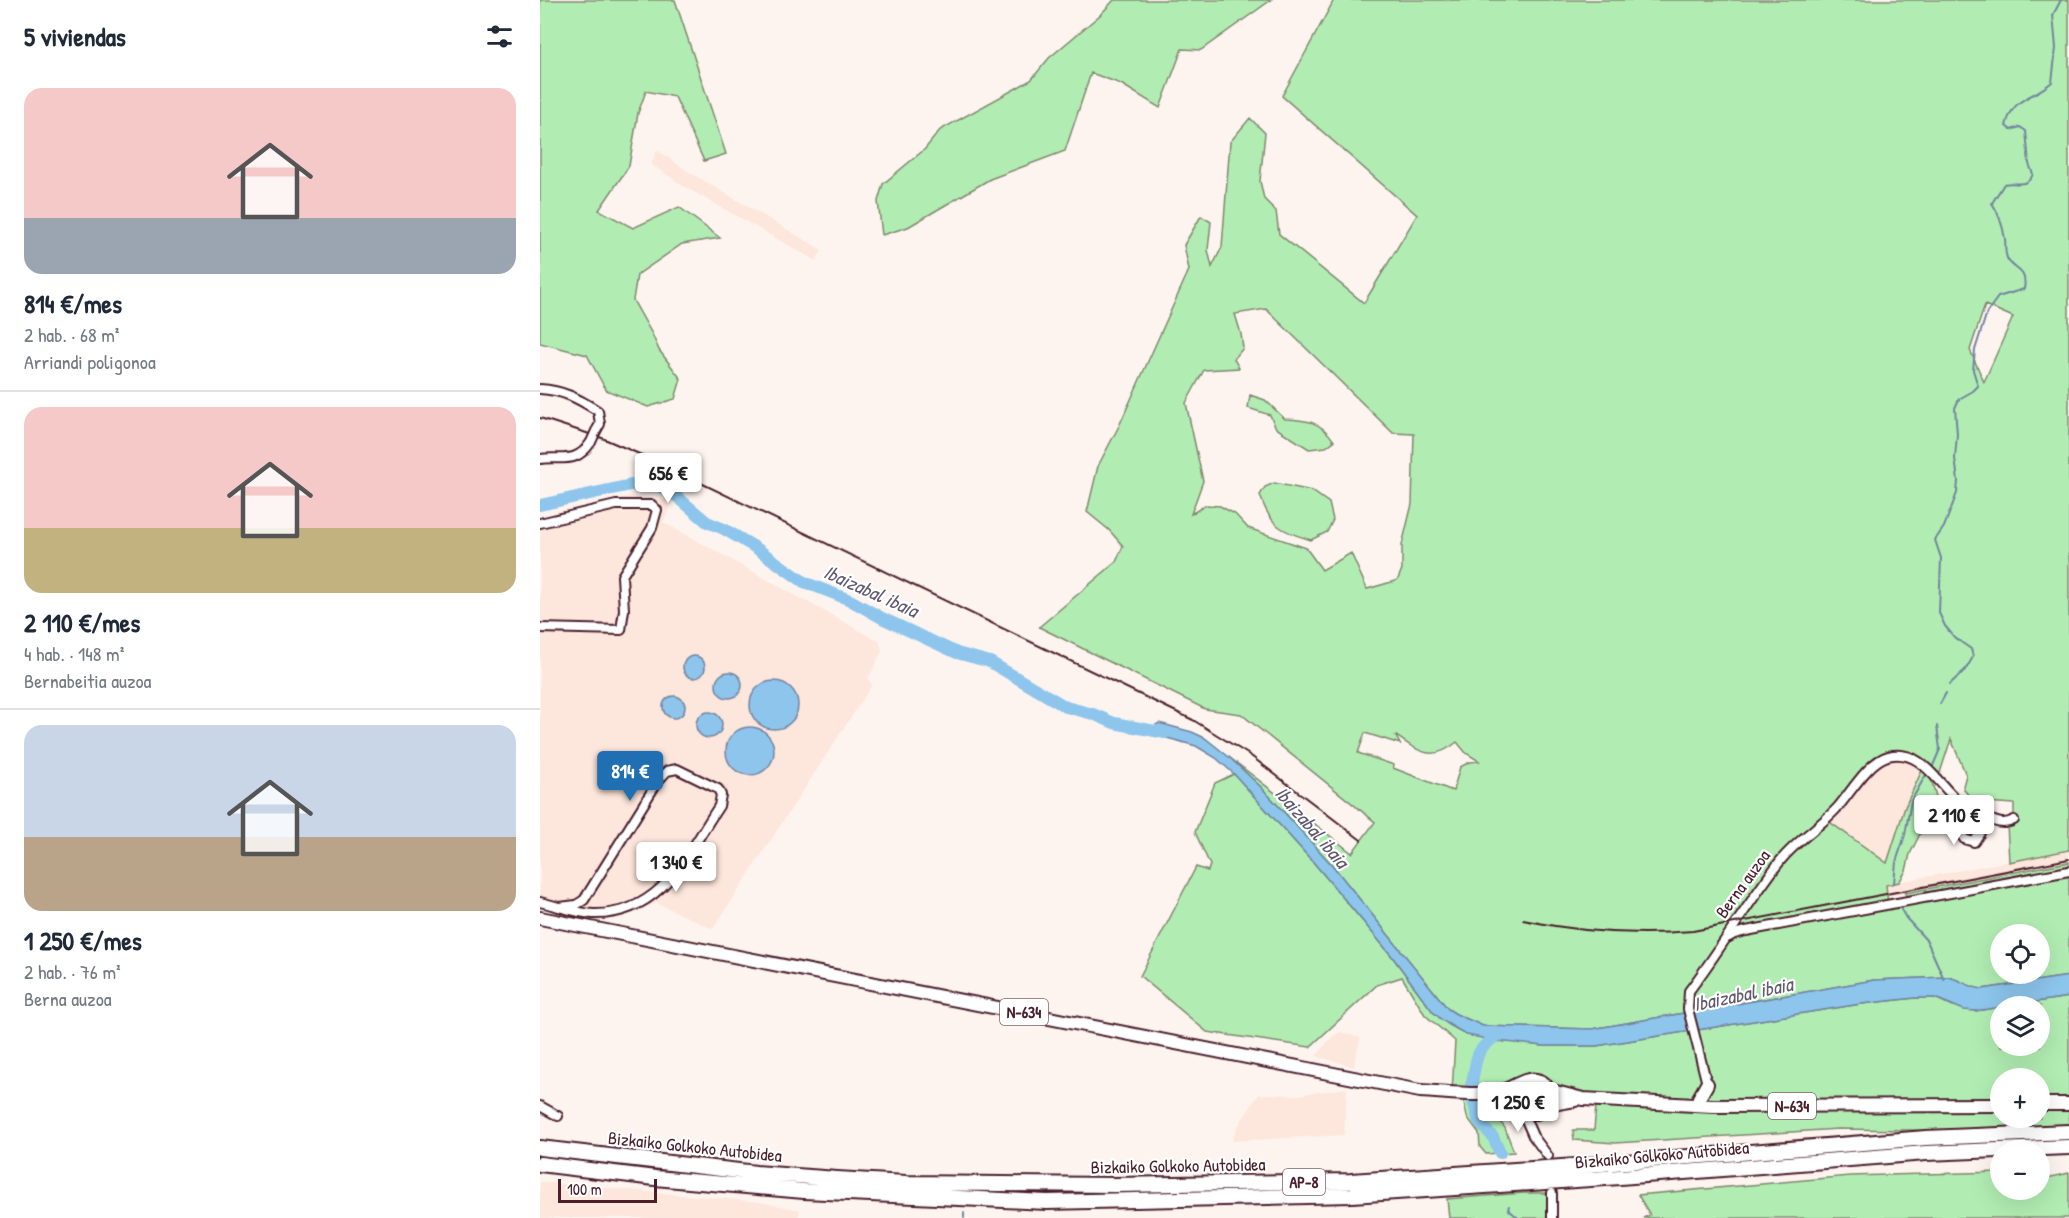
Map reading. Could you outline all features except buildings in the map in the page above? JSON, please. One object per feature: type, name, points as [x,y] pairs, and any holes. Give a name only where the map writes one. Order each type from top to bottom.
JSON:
[{"type":"highway","name":"N-634","points":[[540,917],[1420,1091],[1485,1094],[1503,1092],[1529,1079],[1535,1079],[1544,1084],[1548,1090],[1583,1099]]},
{"type":"highway","points":[[1519,1107],[1515,1095],[1520,1084]]},
{"type":"highway","points":[[1699,1098],[1707,1084]]},
{"type":"highway","points":[[1707,1084],[1712,1098]]},
{"type":"highway","points":[[1541,1109],[1549,1095],[1548,1090]]},
{"type":"highway","name":"N-634","points":[[1485,1094],[1526,1112],[1564,1101],[1583,1099],[1738,1107],[1990,1105]]},
{"type":"highway","points":[[1667,1104],[1685,1099],[1712,1098],[1738,1107]]},
{"type":"highway","points":[[2050,1104],[2069,1104]]},
{"type":"highway","name":"Bizkaiko Golkoko Autobidea","points":[[540,1148],[837,1179],[906,1183],[1115,1185],[1351,1181],[1576,1166],[1926,1138],[2069,1132]]},
{"type":"highway","name":"Bizkaiko Golkoko Autobidea","points":[[540,1164],[685,1181],[804,1191],[1047,1202],[1352,1195],[1926,1153],[2069,1147]]},
{"type":"street","points":[[540,389],[567,393],[598,411],[600,424],[591,442],[582,453],[574,458],[540,459]]},
{"type":"street","points":[[540,523],[616,505],[652,505],[657,510],[652,528],[622,576],[624,610],[621,630],[540,628]]},
{"type":"street","name":"Berna auzoa","points":[[1707,1084],[1688,1009],[1689,991],[1782,859],[1826,820],[1879,760],[1888,756],[1911,757],[1938,778],[1959,802]]},
{"type":"street","points":[[540,902],[560,907],[591,914],[600,914],[619,911],[653,896],[673,877],[719,806],[721,800],[718,789],[676,769],[667,771],[658,781],[584,900],[576,905],[560,907]]},
{"type":"street","points":[[1980,833],[1974,842],[1964,839],[1957,822],[1959,802],[1997,822],[2008,824],[2014,820]]},
{"type":"street","points":[[1725,940],[1736,934],[2069,872]]},
{"type":"street","points":[[589,892],[591,905],[600,914]]},
{"type":"street","points":[[540,1106],[558,1116]]},
{"type":"street","points":[[1519,1107],[1533,1136],[1538,1140]]},
{"type":"street","points":[[1541,1109],[1534,1128],[1548,1156]]},
{"type":"street","points":[[1552,1193],[1552,1218]]},
{"type":"shaded area","points":[[657,150],[691,173],[822,250],[816,261],[683,186],[651,164]]},
{"type":"shaded area","points":[[631,496],[673,501],[663,522],[880,642],[882,651],[868,679],[872,685],[713,929],[657,903],[630,913],[601,918],[540,907],[540,518]]},
{"type":"shaded area","points":[[1899,755],[1924,766],[1905,807],[1887,863],[1826,820],[1879,761]]},
{"type":"shaded area","points":[[2069,850],[2069,862],[1774,918],[1886,884]]},
{"type":"shaded area","points":[[1340,1032],[1361,1038],[1354,1067],[1316,1056],[1332,1037]]},
{"type":"shaded area","points":[[1347,1088],[1344,1135],[1232,1141],[1236,1129],[1259,1094],[1298,1095]]},
{"type":"shaded area","points":[[540,1182],[760,1202],[800,1210],[798,1218],[540,1218]]},
{"type":"green space","points":[[540,0],[675,0],[726,154],[704,161],[675,97],[646,91],[638,113],[629,166],[599,210],[633,228],[679,207],[720,238],[682,244],[637,275],[633,300],[659,350],[681,379],[675,399],[648,407],[606,390],[587,355],[540,343]]},
{"type":"green space","points":[[1114,0],[1271,0],[1201,50],[1182,49],[1160,108],[1121,84],[1091,73],[1065,151],[990,179],[908,227],[882,235],[878,201],[883,184],[925,149],[940,130],[1031,80],[1049,58],[1100,15]]},
{"type":"green space","points":[[1334,0],[2069,0],[2069,850],[2009,862],[2007,824],[2014,820],[2014,804],[1977,800],[1970,797],[1963,786],[1966,775],[1951,739],[1938,779],[1931,779],[1937,800],[1910,854],[1906,871],[1899,882],[1886,885],[1888,904],[1908,901],[1905,893],[2069,862],[2069,976],[2050,979],[2050,924],[1990,924],[1990,984],[2015,984],[1982,989],[1947,977],[1874,980],[1592,1029],[1483,1026],[1448,1009],[1333,866],[1261,787],[1229,757],[1352,853],[1375,822],[1241,714],[1205,709],[1039,627],[1116,562],[1123,546],[1109,530],[1087,512],[1098,466],[1119,426],[1189,270],[1184,245],[1201,216],[1211,222],[1208,250],[1212,267],[1222,247],[1230,142],[1250,118],[1265,133],[1260,181],[1264,199],[1276,211],[1279,234],[1364,303],[1417,215],[1282,96]],"holes":[[[1985,305],[2013,317],[1984,382],[1970,350]],[[1266,309],[1393,433],[1414,434],[1412,504],[1402,545],[1402,569],[1395,581],[1367,589],[1351,553],[1322,570],[1306,548],[1248,528],[1235,514],[1220,506],[1206,505],[1191,514],[1203,481],[1186,403],[1204,370],[1239,368],[1234,359],[1243,348],[1235,314]],[[1365,733],[1400,744],[1395,735],[1418,750],[1432,753],[1440,752],[1457,742],[1466,753],[1479,761],[1460,767],[1453,791],[1393,768],[1394,765],[1358,753]],[[1911,757],[1924,766],[1905,807],[1887,863],[1827,820],[1879,760]]]},
{"type":"green space","points":[[1250,395],[1265,400],[1285,419],[1307,421],[1319,426],[1334,441],[1326,447],[1309,449],[1276,428],[1270,415],[1248,408]]},
{"type":"green space","points":[[1274,483],[1312,491],[1329,503],[1333,520],[1327,532],[1311,540],[1292,534],[1278,526],[1268,514],[1260,495],[1265,487]]},
{"type":"green space","points":[[1234,774],[1314,863],[1391,955],[1433,1012],[1449,1025],[1467,1035],[1544,1046],[1596,1046],[1861,1004],[1935,998],[1950,1005],[1975,1011],[1990,1009],[1990,1056],[2050,1056],[2050,1000],[2069,997],[2069,1132],[1838,1129],[1615,1143],[1574,1140],[1573,1130],[1594,1130],[1596,1105],[1540,1081],[1482,1094],[1481,1110],[1499,1120],[1505,1128],[1514,1152],[1486,1154],[1480,1147],[1479,1133],[1467,1117],[1462,1093],[1452,1092],[1455,1041],[1425,1015],[1402,977],[1377,985],[1310,1047],[1207,1032],[1140,976],[1196,867],[1208,871],[1210,865],[1195,832],[1215,783]]},
{"type":"green space","points":[[1990,1172],[1990,1200],[2050,1200],[2050,1177],[2069,1173],[2069,1218],[1643,1218],[1650,1215],[1638,1195],[1850,1176]]},
{"type":"green space","points":[[1552,1193],[1552,1218],[1449,1218],[1447,1199]]},
{"type":"water","points":[[690,656],[698,656],[705,663],[705,671],[698,678],[690,678],[683,671],[683,663]]},
{"type":"water","points":[[729,672],[738,676],[742,685],[738,694],[729,698],[720,694],[716,685],[720,676]]},
{"type":"water","points":[[769,681],[779,681],[791,688],[798,700],[798,710],[791,722],[779,729],[769,729],[754,718],[750,710],[750,700],[761,685]]},
{"type":"water","points":[[674,696],[682,699],[685,707],[682,715],[674,718],[666,715],[663,707],[666,699]]},
{"type":"water","points":[[709,712],[718,716],[722,725],[718,734],[709,738],[700,734],[696,725],[700,716]]},
{"type":"water","points":[[1159,723],[1192,732],[1205,738],[1229,757],[1261,787],[1333,866],[1448,1009],[1483,1026],[1592,1029],[1874,980],[1947,977],[1982,989],[2015,984],[2050,984],[2050,979],[2069,976],[2069,997],[2050,1000],[2050,996],[1990,996],[1990,1009],[1975,1011],[1964,1010],[1935,998],[1915,998],[1861,1004],[1596,1046],[1544,1046],[1496,1041],[1467,1035],[1443,1021],[1433,1012],[1391,955],[1314,863],[1234,774],[1216,758],[1196,746],[1145,732]]},
{"type":"water","points":[[745,727],[755,727],[767,734],[774,746],[774,756],[767,768],[755,775],[745,775],[730,764],[726,756],[726,746],[737,731]]},
{"type":"waterway","points":[[1950,684],[1966,669],[1973,657],[1971,649],[1955,638],[1945,626],[1939,613],[1941,558],[1935,540],[1944,527],[1957,493],[1955,408],[1959,399],[1978,386],[1973,370],[1975,350],[1987,312],[1998,297],[2024,289],[2025,282],[2022,273],[2007,258],[2003,230],[1992,203],[2004,184],[2024,183],[2031,179],[2033,174],[2029,164],[2026,131],[2020,127],[2011,130],[2006,126],[2009,116],[2018,104],[2052,82],[2056,48],[2053,15],[2061,0]]},
{"type":"waterway","name":"Ibaizabal ibaia","points":[[540,505],[640,483],[668,489],[707,522],[756,548],[804,582],[850,600],[882,618],[957,653],[990,662],[1066,707],[1093,714],[1114,723],[1165,733]]},
{"type":"waterway","points":[[1940,704],[1946,693]]},
{"type":"waterway","points":[[1932,768],[1940,749],[1937,726]]},
{"type":"waterway","points":[[1894,883],[1896,862],[1905,835],[1911,801],[1927,773]]},
{"type":"waterway","points":[[1899,906],[1906,918],[1927,941],[1944,979]]},
{"type":"waterway","points":[[1471,1086],[1477,1057],[1483,1047],[1497,1036]]},
{"type":"waterway","points":[[1473,1101],[1479,1122],[1493,1137],[1500,1153]]},
{"type":"waterway","points":[[1509,1206],[1508,1209],[1518,1218]]},
{"type":"waterway","points":[[964,1213],[964,1218]]},
{"type":"railway","points":[[540,418],[602,438],[651,459],[1193,720],[1251,756],[1361,840]]},
{"type":"railway","points":[[1523,920],[1607,932],[1693,931],[2069,859]]}]
